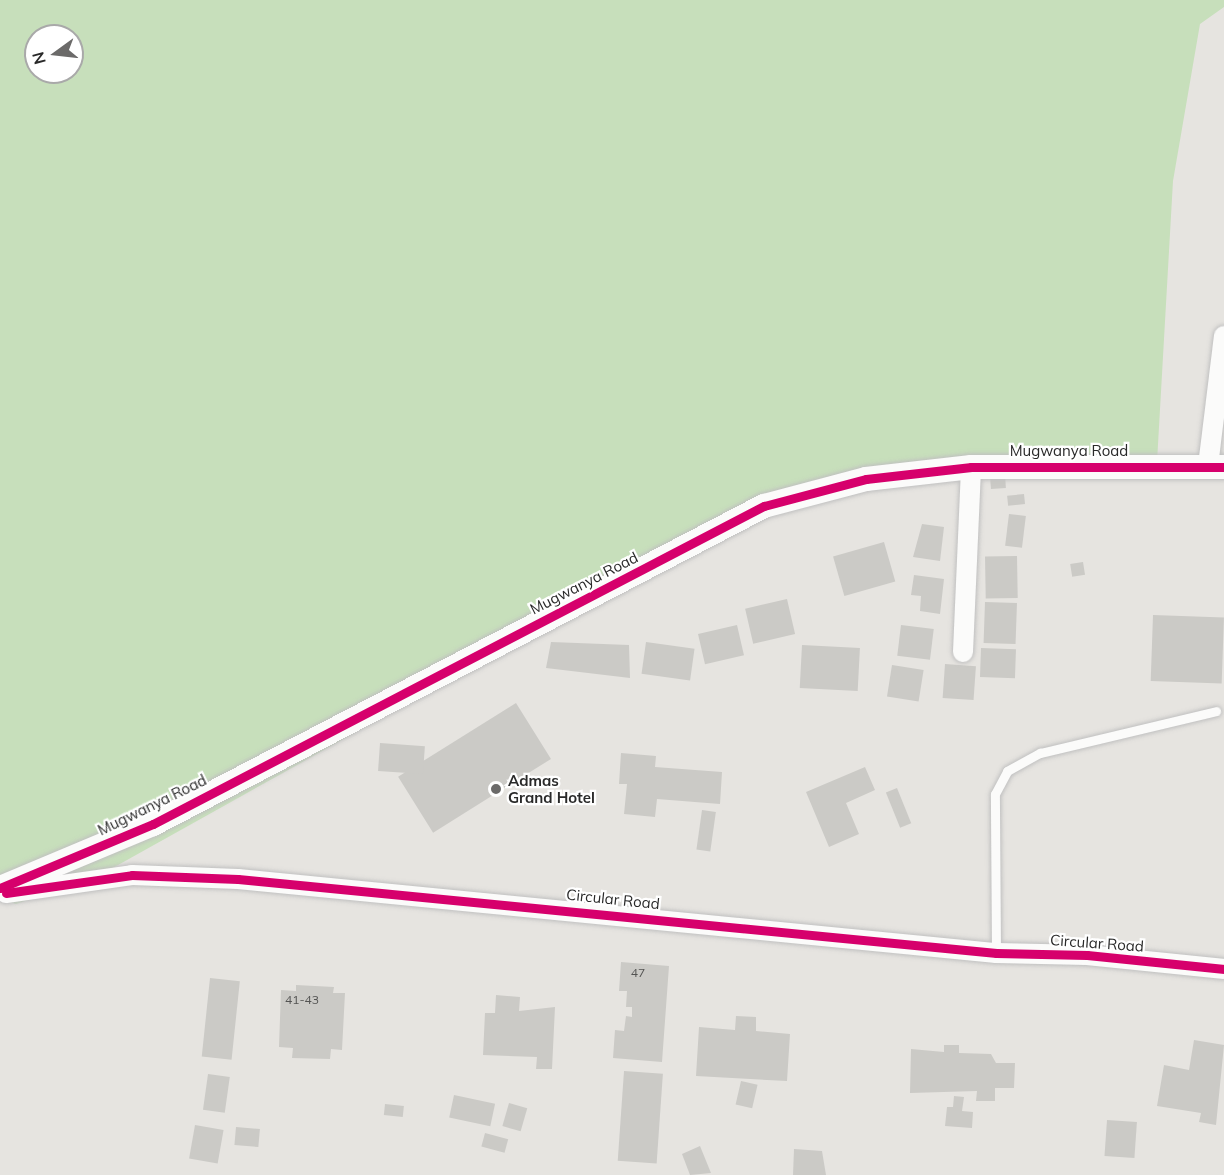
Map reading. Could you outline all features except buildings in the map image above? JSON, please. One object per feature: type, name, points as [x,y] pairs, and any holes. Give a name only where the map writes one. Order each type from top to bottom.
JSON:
[{"type":"street","points":[[1216,466],[1224,336]]},
{"type":"street","name":"Mugwanya Road","points":[[0,888],[153,824],[764,506],[866,479],[971,467],[1216,466]]},
{"type":"street","points":[[963,652],[971,467]]},
{"type":"street","name":"Circular Road","points":[[0,894],[132,875],[238,879],[996,953],[1087,955],[1224,969]]},
{"type":"lane","points":[[996,953],[995,794],[1007,771],[1040,753],[1216,711]]},
{"type":"green space","points":[[0,0],[1224,0],[1224,7],[1200,24],[1173,181],[1157,462],[784,493],[93,879],[16,904],[0,899]]},
{"type":"cycle path","points":[[0,888],[153,824],[764,506],[866,479],[971,467],[1224,467]]},
{"type":"cycle path","points":[[6,893],[132,875],[238,879],[996,953],[1087,955],[1224,969]]},
{"type":"place","name":"Admas Grand Hotel","points":[[496,789]]}]
